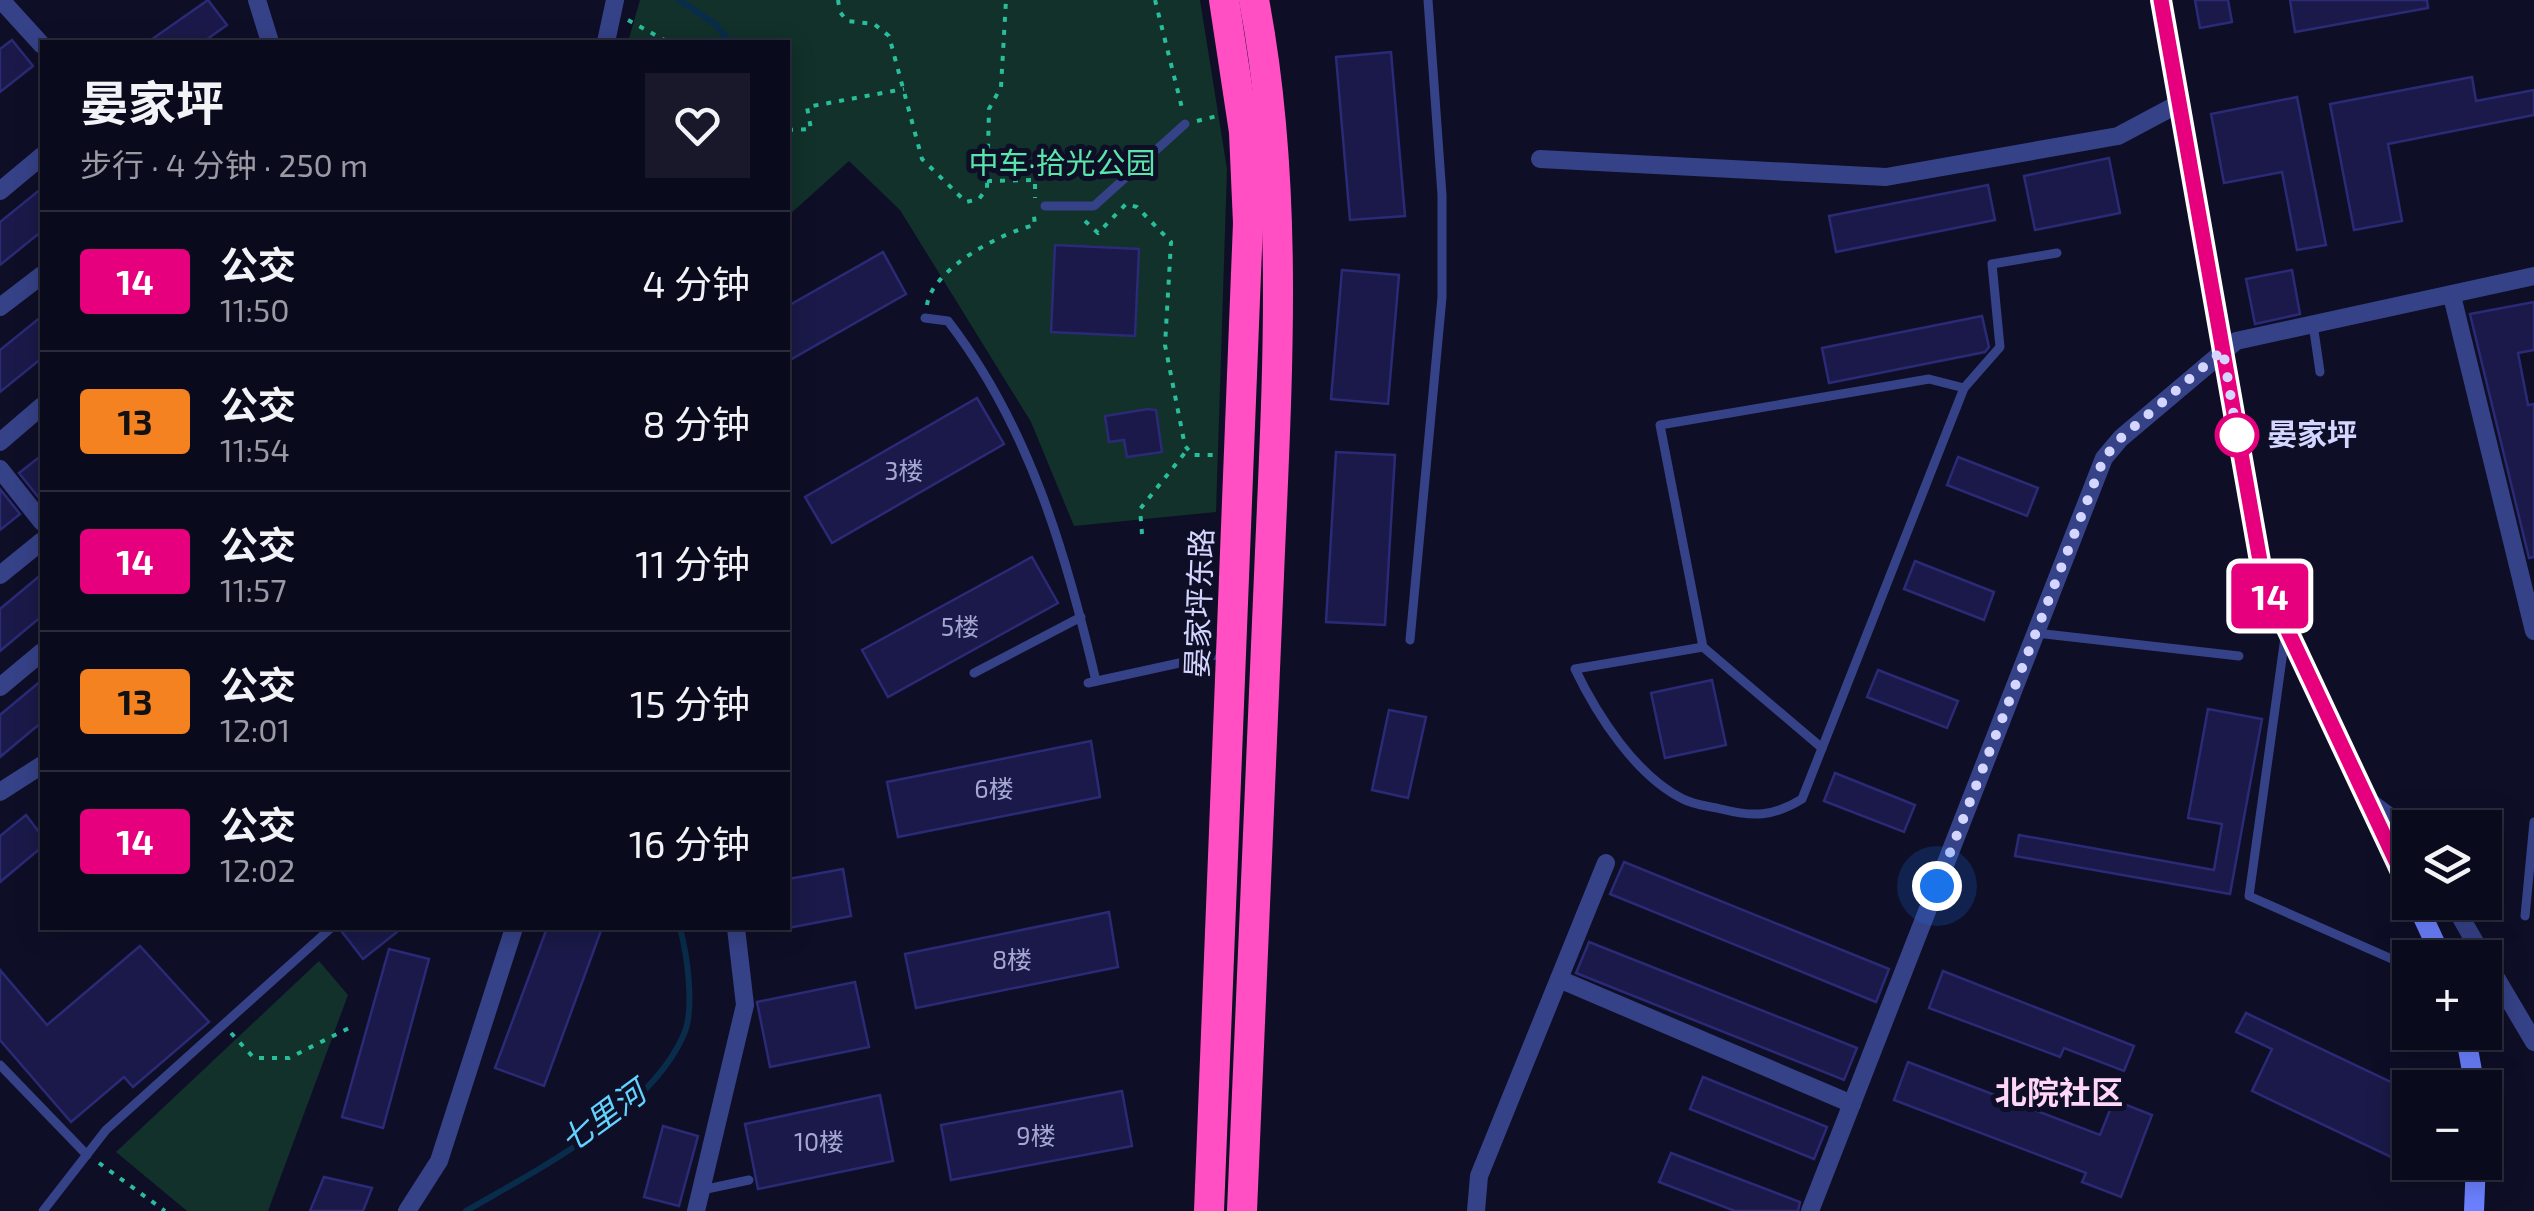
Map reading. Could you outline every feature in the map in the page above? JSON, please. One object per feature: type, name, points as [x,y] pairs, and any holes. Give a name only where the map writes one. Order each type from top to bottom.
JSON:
[{"type":"highway","name":"晏家坪东路","points":[[1209,1211],[1248,223],[1242,110],[1224,0]]},
{"type":"highway","points":[[1242,1211],[1278,280],[1274,130],[1254,0]]},
{"type":"street","points":[[1,0],[40,43]]},
{"type":"street","points":[[256,0],[269,40]]},
{"type":"street","points":[[2162,0],[2263,578],[2392,854]]},
{"type":"street","points":[[606,40],[613,7]]},
{"type":"street","points":[[1540,159],[1886,177],[2118,136],[2180,103]]},
{"type":"street","points":[[0,192],[40,158]]},
{"type":"street","points":[[1810,1211],[2104,458],[2121,438],[2236,341],[2534,276]]},
{"type":"street","points":[[0,307],[40,277]]},
{"type":"street","points":[[2452,296],[2534,631]]},
{"type":"street","points":[[0,442],[40,408]]},
{"type":"street","points":[[0,468],[40,519]]},
{"type":"street","points":[[0,575],[40,542]]},
{"type":"street","points":[[0,687],[40,654]]},
{"type":"street","points":[[0,792],[40,766]]},
{"type":"street","points":[[2365,799],[2392,819]]},
{"type":"street","points":[[1476,1211],[1479,1176],[1606,863]]},
{"type":"street","points":[[408,1211],[439,1161],[513,930]]},
{"type":"street","points":[[696,1211],[745,1005],[736,930]]},
{"type":"street","points":[[1559,978],[1852,1104]]},
{"type":"street","points":[[2502,988],[2534,1042]]},
{"type":"street","points":[[2474,1211],[2475,1180]]},
{"type":"lane","points":[[1410,640],[1442,297],[1442,194],[1428,0]]},
{"type":"lane","points":[[1045,206],[1094,206],[1185,124]]},
{"type":"lane","points":[[1703,646],[1575,669],[1592,704],[1625,751],[1682,799],[1750,816],[1780,813],[1802,799],[1964,388],[2000,347],[1992,264],[2057,253]]},
{"type":"lane","points":[[925,318],[948,321],[972,352],[1029,455],[1081,617],[1092,682],[1233,652]]},
{"type":"lane","points":[[2313,324],[2320,372]]},
{"type":"lane","points":[[1822,748],[1703,646],[1660,426],[1929,379],[1964,388]]},
{"type":"lane","points":[[974,673],[1081,617]]},
{"type":"lane","points":[[2036,633],[2239,656]]},
{"type":"lane","points":[[2286,634],[2248,896],[2392,958]]},
{"type":"lane","points":[[2525,916],[2534,822]]},
{"type":"lane","points":[[43,1211],[106,1130],[330,930]]},
{"type":"lane","points":[[0,1064],[87,1155]]},
{"type":"lane","points":[[702,1190],[750,1180]]},
{"type":"path","points":[[838,0],[847,21],[874,24],[889,36],[922,159],[966,202],[979,200],[987,181],[989,110],[1001,87],[1006,0]]},
{"type":"path","points":[[1155,0],[1185,124],[1242,110]]},
{"type":"path","points":[[613,7],[665,40]]},
{"type":"path","points":[[790,130],[810,129],[807,108],[904,88]]},
{"type":"path","points":[[925,318],[929,292],[936,281],[1007,230],[1035,225],[1036,180],[987,181]]},
{"type":"path","points":[[1094,206],[1084,220],[1098,233],[1126,204],[1136,207],[1170,242],[1165,345],[1188,449],[1193,454],[1241,456]]},
{"type":"path","points":[[1142,534],[1140,510],[1188,449]]},
{"type":"path","points":[[224,1026],[254,1058],[289,1058],[349,1028]]},
{"type":"path","points":[[87,1155],[165,1211]]},
{"type":"green space","name":"中车·拾光公园","points":[[640,0],[1200,0],[1227,169],[1216,512],[1074,526],[1031,422],[900,210],[849,161],[790,214],[790,40],[629,40]]},
{"type":"green space","points":[[319,961],[348,995],[268,1211],[187,1211],[116,1152]]},
{"type":"building","points":[[208,0],[227,25],[206,40],[151,40]]},
{"type":"building","points":[[2195,0],[2228,0],[2232,22],[2200,28]]},
{"type":"building","points":[[2290,0],[2427,0],[2428,8],[2295,32]]},
{"type":"building","points":[[12,40],[33,66],[0,92],[0,49]]},
{"type":"building","points":[[1391,52],[1405,216],[1350,220],[1336,57]]},
{"type":"building","points":[[2472,77],[2476,101],[2534,90],[2534,115],[2388,144],[2402,221],[2354,230],[2330,104]]},
{"type":"building","points":[[2297,97],[2326,245],[2297,250],[2282,172],[2224,183],[2211,114]]},
{"type":"building","points":[[2109,158],[2120,213],[2035,230],[2024,176]]},
{"type":"building","points":[[1988,185],[1995,220],[1836,252],[1829,216]]},
{"type":"building","points":[[40,190],[40,233],[0,265],[0,222]]},
{"type":"building","points":[[1055,245],[1139,249],[1135,336],[1051,332]]},
{"type":"building","points":[[883,252],[906,294],[790,360],[790,305]]},
{"type":"building","points":[[1342,270],[1399,275],[1388,404],[1331,399]]},
{"type":"building","points":[[2292,270],[2300,314],[2255,324],[2246,279]]},
{"type":"building","points":[[2534,302],[2534,350],[2518,353],[2528,405],[2534,404],[2534,557],[2529,558],[2470,314]]},
{"type":"building","points":[[1982,316],[1989,347],[1985,352],[1829,383],[1822,348]]},
{"type":"building","points":[[40,318],[40,360],[0,392],[0,350]]},
{"type":"building","points":[[977,398],[1004,444],[832,543],[805,497]]},
{"type":"building","points":[[1156,410],[1162,452],[1127,457],[1124,440],[1109,442],[1105,416]]},
{"type":"building","points":[[1336,452],[1395,455],[1385,625],[1326,622]]},
{"type":"building","points":[[40,457],[39,498],[19,473]]},
{"type":"building","points":[[1958,457],[2038,488],[2027,516],[1947,485]]},
{"type":"building","points":[[0,489],[20,514],[0,530]]},
{"type":"building","points":[[1032,557],[1058,603],[888,697],[862,650]]},
{"type":"building","points":[[1915,561],[1994,592],[1984,620],[1904,589]]},
{"type":"building","points":[[40,576],[40,618],[0,651],[0,609]]},
{"type":"building","points":[[1878,670],[1958,701],[1947,728],[1867,697]]},
{"type":"building","points":[[1712,680],[1726,745],[1665,758],[1651,693]]},
{"type":"building","points":[[40,682],[40,724],[0,757],[0,715]]},
{"type":"building","points":[[2208,709],[2262,719],[2230,894],[2015,856],[2019,835],[2214,870],[2222,824],[2188,818]]},
{"type":"building","points":[[1389,710],[1426,717],[1408,798],[1372,790]]},
{"type":"building","points":[[1091,741],[1100,797],[898,837],[887,782]]},
{"type":"building","points":[[1835,773],[1915,805],[1904,832],[1824,801]]},
{"type":"building","points":[[26,815],[40,833],[40,849],[0,882],[0,836]]},
{"type":"building","points":[[1624,862],[1889,969],[1876,1002],[1610,894]]},
{"type":"building","points":[[843,869],[851,916],[790,928],[790,879]]},
{"type":"building","points":[[1109,912],[1118,967],[916,1008],[905,954]]},
{"type":"building","points":[[341,930],[399,930],[363,959]]},
{"type":"building","points":[[546,930],[601,930],[544,1086],[495,1068]]},
{"type":"building","points":[[1589,942],[1857,1048],[1844,1080],[1576,973]]},
{"type":"building","points":[[140,946],[209,1022],[133,1087],[124,1077],[71,1122],[0,1040],[0,970],[47,1025]]},
{"type":"building","points":[[389,949],[429,959],[383,1128],[342,1117]]},
{"type":"building","points":[[1943,971],[2134,1046],[2124,1071],[2064,1048],[2060,1057],[1929,1008]]},
{"type":"building","points":[[855,982],[869,1047],[770,1067],[757,1002]]},
{"type":"building","points":[[2246,1013],[2392,1082],[2392,1157],[2252,1091],[2272,1049],[2236,1032]]},
{"type":"building","points":[[1908,1062],[2100,1135],[2114,1100],[2152,1115],[2121,1197],[2082,1182],[2086,1173],[1894,1100]]},
{"type":"building","points":[[1703,1077],[1827,1127],[1814,1159],[1690,1109]]},
{"type":"building","points":[[1122,1091],[1132,1146],[951,1180],[941,1125]]},
{"type":"building","points":[[880,1095],[893,1161],[758,1189],[745,1124]]},
{"type":"building","points":[[663,1126],[698,1136],[679,1206],[644,1197]]},
{"type":"building","points":[[1671,1153],[1800,1202],[1798,1211],[1735,1211],[1659,1182]]},
{"type":"building","points":[[324,1177],[372,1188],[363,1211],[310,1211]]},
{"type":"waterway","name":"七里河","points":[[679,0],[715,24],[728,40]]},
{"type":"waterway","name":"七里河","points":[[466,1211],[589,1136],[646,1089],[668,1062],[684,1034],[689,1010],[680,930]]},
{"type":"bus line","name":"14","points":[[2161,0],[2263,578],[2392,854]]},
{"type":"place","name":"晏家坪","points":[[2237,435]]},
{"type":"district","name":"北院社区","points":[[2059,1093]]},
{"type":"route","points":[[1937,886],[2104,458],[2121,438],[2223,350],[2237,435]]}]
